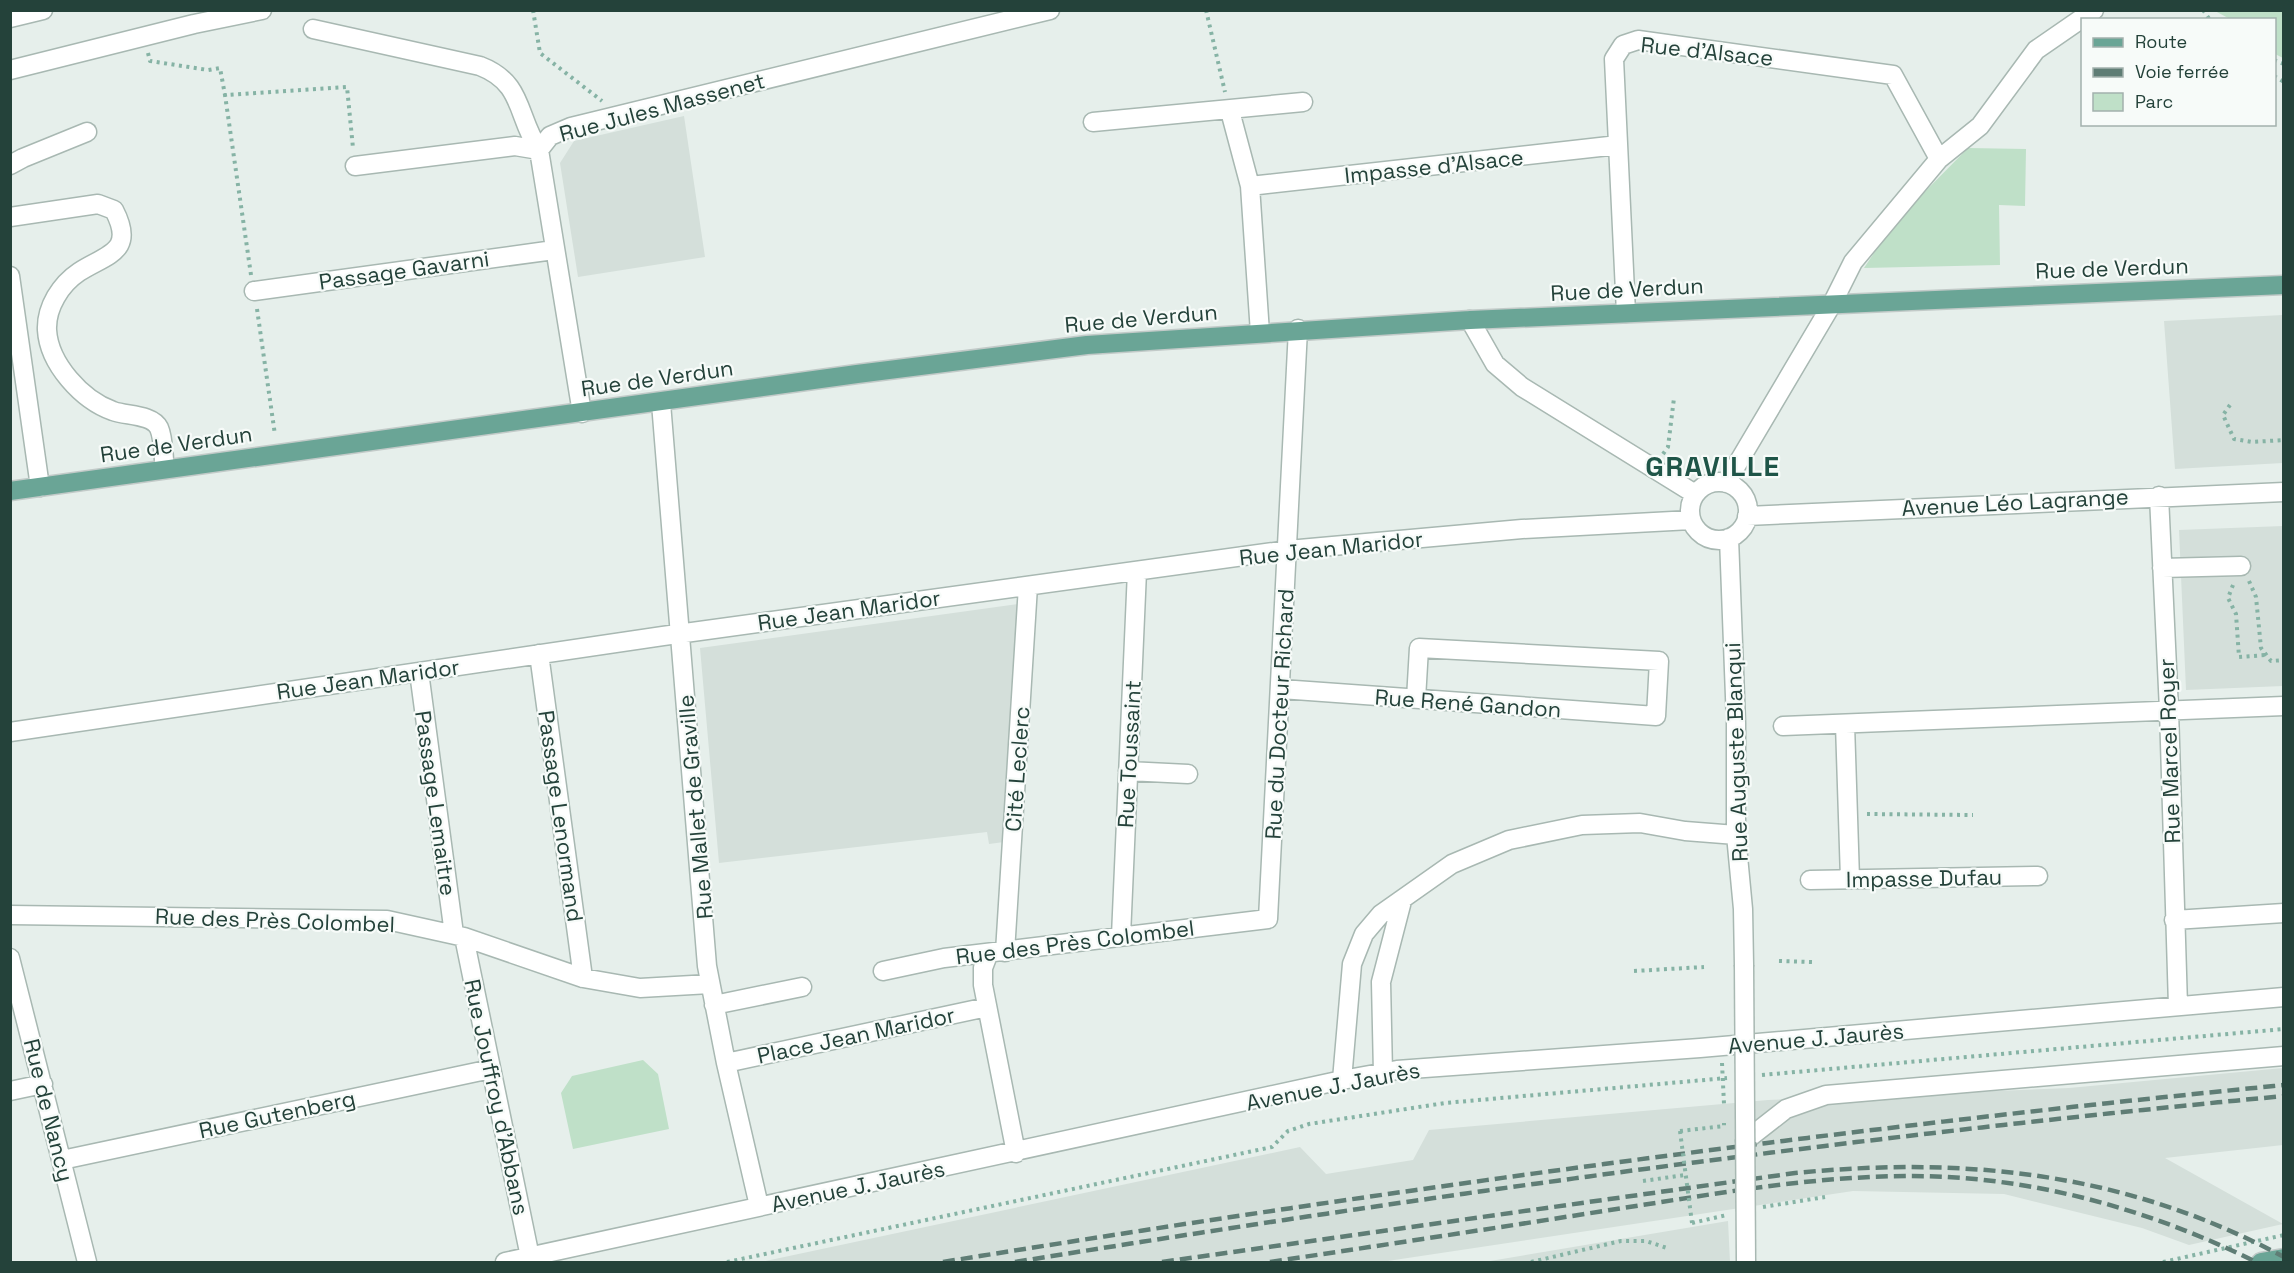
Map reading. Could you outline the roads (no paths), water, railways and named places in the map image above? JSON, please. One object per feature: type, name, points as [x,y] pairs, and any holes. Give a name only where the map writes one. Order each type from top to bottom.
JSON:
[{"type":"main road","name":"Rue de Verdun","points":[[10,491],[1065,348],[1298,329],[1470,320],[2283,285]]},
{"type":"main road","points":[[2261,1263],[2283,1257]]},
{"type":"street","points":[[10,18],[44,10]]},
{"type":"street","points":[[10,70],[194,24],[262,10]]},
{"type":"street","name":"Rue Jules Massenet","points":[[582,413],[539,150],[550,136],[571,127],[1050,10]]},
{"type":"street","points":[[1726,483],[1832,304],[1853,262],[1939,159],[1980,126],[2036,50],[2081,19]]},
{"type":"street","points":[[313,29],[480,66],[498,73],[508,85],[519,106],[527,131],[539,150]]},
{"type":"street","name":"Rue d'Alsace","points":[[1626,313],[1614,59],[1623,45],[1638,40],[1893,75],[1939,159]]},
{"type":"street","points":[[1093,122],[1230,111],[1303,102]]},
{"type":"street","points":[[1230,111],[1250,186],[1260,333]]},
{"type":"street","points":[[10,165],[87,132]]},
{"type":"street","name":"Impasse d'Alsace","points":[[1250,186],[1618,145]]},
{"type":"street","points":[[355,166],[515,146],[539,150]]},
{"type":"street","points":[[10,216],[98,204],[114,210],[122,224],[122,240],[116,252],[79,272],[62,288],[52,304],[47,329],[53,354],[78,388],[113,412],[150,420],[159,428],[165,469]]},
{"type":"street","name":"Passage Gavarni","points":[[254,291],[554,250]]},
{"type":"street","points":[[10,276],[16,353],[40,487]]},
{"type":"street","points":[[1470,320],[1494,364],[1522,387],[1695,494]]},
{"type":"street","name":"Rue du Docteur Richard","points":[[1268,919],[1298,329]]},
{"type":"street","name":"Rue Mallet de Graville","points":[[661,403],[710,984],[759,1206]]},
{"type":"street","points":[[1712,483],[1726,483],[1743,495],[1747,516],[1743,527],[1729,538],[1710,538],[1695,528],[1691,520],[1690,506],[1695,494],[1712,483]]},
{"type":"street","name":"Avenue Léo Lagrange","points":[[1747,516],[2283,492]]},
{"type":"street","name":"Rue Marcel Royer","points":[[2158,496],[2169,710],[2178,1006]]},
{"type":"street","name":"Rue Jean Maridor","points":[[10,732],[681,633],[1288,550],[1522,530],[1691,520]]},
{"type":"street","name":"Rue Auguste Blanqui","points":[[1729,538],[1736,723],[1736,836],[1743,909],[1746,1263]]},
{"type":"street","points":[[2162,568],[2241,566]]},
{"type":"street","name":"Rue Toussaint","points":[[1121,936],[1137,571]]},
{"type":"street","name":"Cité Leclerc","points":[[1016,1153],[983,985],[983,968],[996,953],[1028,586]]},
{"type":"street","name":"Rue René Gandon","points":[[1281,689],[1416,699],[1656,716],[1659,661],[1419,648],[1416,699]]},
{"type":"street","name":"Passage Lenormand","points":[[539,654],[583,978]]},
{"type":"street","name":"Passage Lemaitre","points":[[419,672],[459,936]]},
{"type":"street","points":[[1783,726],[2283,706]]},
{"type":"street","points":[[1845,724],[1850,879]]},
{"type":"street","points":[[1128,771],[1188,774]]},
{"type":"street","points":[[1342,1080],[1352,964],[1364,934],[1381,914],[1452,864],[1509,840],[1582,825],[1641,823],[1685,831],[1736,836]]},
{"type":"street","name":"Impasse Dufau","points":[[1810,880],[2038,876]]},
{"type":"street","points":[[1383,1072],[1382,982],[1402,901]]},
{"type":"street","points":[[2174,920],[2283,913]]},
{"type":"street","name":"Rue des Près Colombel","points":[[10,915],[387,920],[459,936],[583,978],[640,988],[710,984]]},
{"type":"street","name":"Rue des Près Colombel","points":[[883,971],[944,958],[1268,919]]},
{"type":"street","name":"Rue Jouffroy d'Abbans","points":[[459,936],[491,1069],[530,1257]]},
{"type":"street","name":"Rue de Nancy","points":[[10,958],[87,1263]]},
{"type":"street","points":[[714,1005],[802,987]]},
{"type":"street","name":"Avenue J. Jaurès","points":[[505,1263],[1383,1072],[2283,997]]},
{"type":"street","name":"Place Jean Maridor","points":[[726,1063],[987,1007]]},
{"type":"street","points":[[1745,1140],[1786,1109],[1826,1095],[2283,1056]]},
{"type":"street","name":"Rue Gutenberg","points":[[62,1160],[491,1069]]},
{"type":"street","points":[[10,1091],[43,1084]]},
{"type":"railway","points":[[943,1262],[1277,1210],[1612,1163],[1948,1121],[2284,1085]]},
{"type":"railway","points":[[1015,1262],[1489,1190],[1807,1148],[2284,1096]]},
{"type":"railway","points":[[1162,1262],[1795,1173],[1860,1168],[1923,1167],[1985,1170],[2046,1177],[2106,1189],[2166,1206],[2225,1229],[2284,1257]]},
{"type":"railway","points":[[1270,1262],[1760,1187],[1835,1179],[1911,1176],[2000,1182],[2088,1199],[2174,1226],[2256,1262]]},
{"type":"district","name":"GRAVILLE","points":[[1713,466]]}]
